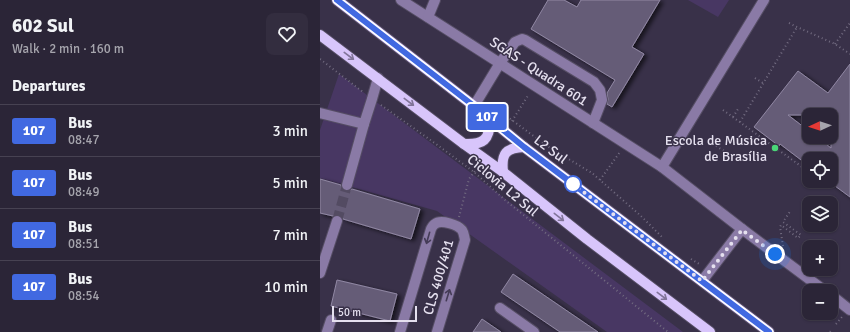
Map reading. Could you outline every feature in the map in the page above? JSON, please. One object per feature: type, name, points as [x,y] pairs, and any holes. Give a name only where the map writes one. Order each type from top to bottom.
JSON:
[{"type":"main road","name":"L2 Sul","points":[[337,0],[474,106],[524,147],[769,332]]},
{"type":"main road","points":[[320,34],[503,172],[710,332]]},
{"type":"main road","points":[[464,144],[473,144],[486,138],[490,128],[490,120]]},
{"type":"main road","points":[[503,172],[502,163],[505,154],[509,150],[516,147],[524,147]]},
{"type":"street","name":"SGAS - Quadra 601","points":[[401,0],[662,167],[742,230],[816,284]]},
{"type":"street","points":[[428,17],[436,0]]},
{"type":"street","points":[[662,167],[764,0]]},
{"type":"street","points":[[474,106],[500,63],[515,42],[518,40],[525,40],[594,82],[600,90],[602,100],[593,122]]},
{"type":"street","points":[[347,184],[378,78]]},
{"type":"street","points":[[320,112],[364,124]]},
{"type":"street","points":[[320,273],[337,221]]},
{"type":"street","name":"CLS 400/401","points":[[400,332],[431,229],[435,224],[441,222],[457,226],[462,230],[465,240],[437,332]]},
{"type":"street","points":[[702,281],[742,230]]},
{"type":"street","points":[[838,303],[846,313]]},
{"type":"street","points":[[500,308],[534,332]]},
{"type":"street","points":[[327,332],[331,320]]},
{"type":"path","points":[[789,23],[835,44],[850,54]]},
{"type":"path","points":[[835,44],[850,23]]},
{"type":"path","points":[[740,122],[798,27]]},
{"type":"path","name":"Ciclovia L2 Sul","points":[[320,59],[372,99],[474,172],[505,200],[668,332]]},
{"type":"path","points":[[755,78],[763,83]]},
{"type":"path","points":[[505,132],[535,85]]},
{"type":"path","points":[[496,109],[547,146],[592,173],[667,240]]},
{"type":"path","points":[[733,117],[738,109]]},
{"type":"path","points":[[723,110],[802,167]]},
{"type":"path","points":[[600,180],[626,144]]},
{"type":"path","points":[[716,146],[736,158]]},
{"type":"path","points":[[457,226],[469,179],[484,158]]},
{"type":"path","points":[[786,262],[780,227],[781,225],[798,238],[801,235],[783,222],[792,210]]},
{"type":"path","points":[[687,256],[710,271]]},
{"type":"path","points":[[836,324],[846,313]]},
{"type":"shaded area","points":[[688,0],[729,0],[718,17]]},
{"type":"shaded area","points":[[339,74],[683,332],[607,332],[437,211],[320,178],[320,130]]},
{"type":"building","points":[[548,0],[564,0],[577,7],[581,0],[660,0],[632,47],[644,54],[612,107],[607,104],[607,93],[615,80],[531,29]]},
{"type":"building","points":[[850,64],[850,197],[838,188],[838,152],[802,152],[802,161],[754,127],[798,71],[828,93]]},
{"type":"building","points":[[320,179],[341,185],[342,189],[345,191],[352,189],[420,209],[411,239],[343,219],[342,216],[339,215],[333,216],[320,213]]},
{"type":"building","points":[[513,274],[598,332],[560,332],[501,292]]},
{"type":"building","points":[[337,280],[397,294],[390,321],[331,306]]},
{"type":"building","points":[[482,319],[501,332],[473,332]]},
{"type":"tunnel","points":[[337,221],[347,185]]},
{"type":"bus line","name":"107","points":[[337,0],[474,106],[524,147],[769,332]]},
{"type":"place","name":"Escola de Música de Brasília","points":[[775,148]]},
{"type":"route","points":[[573,184],[702,281],[742,230],[775,254]]}]
